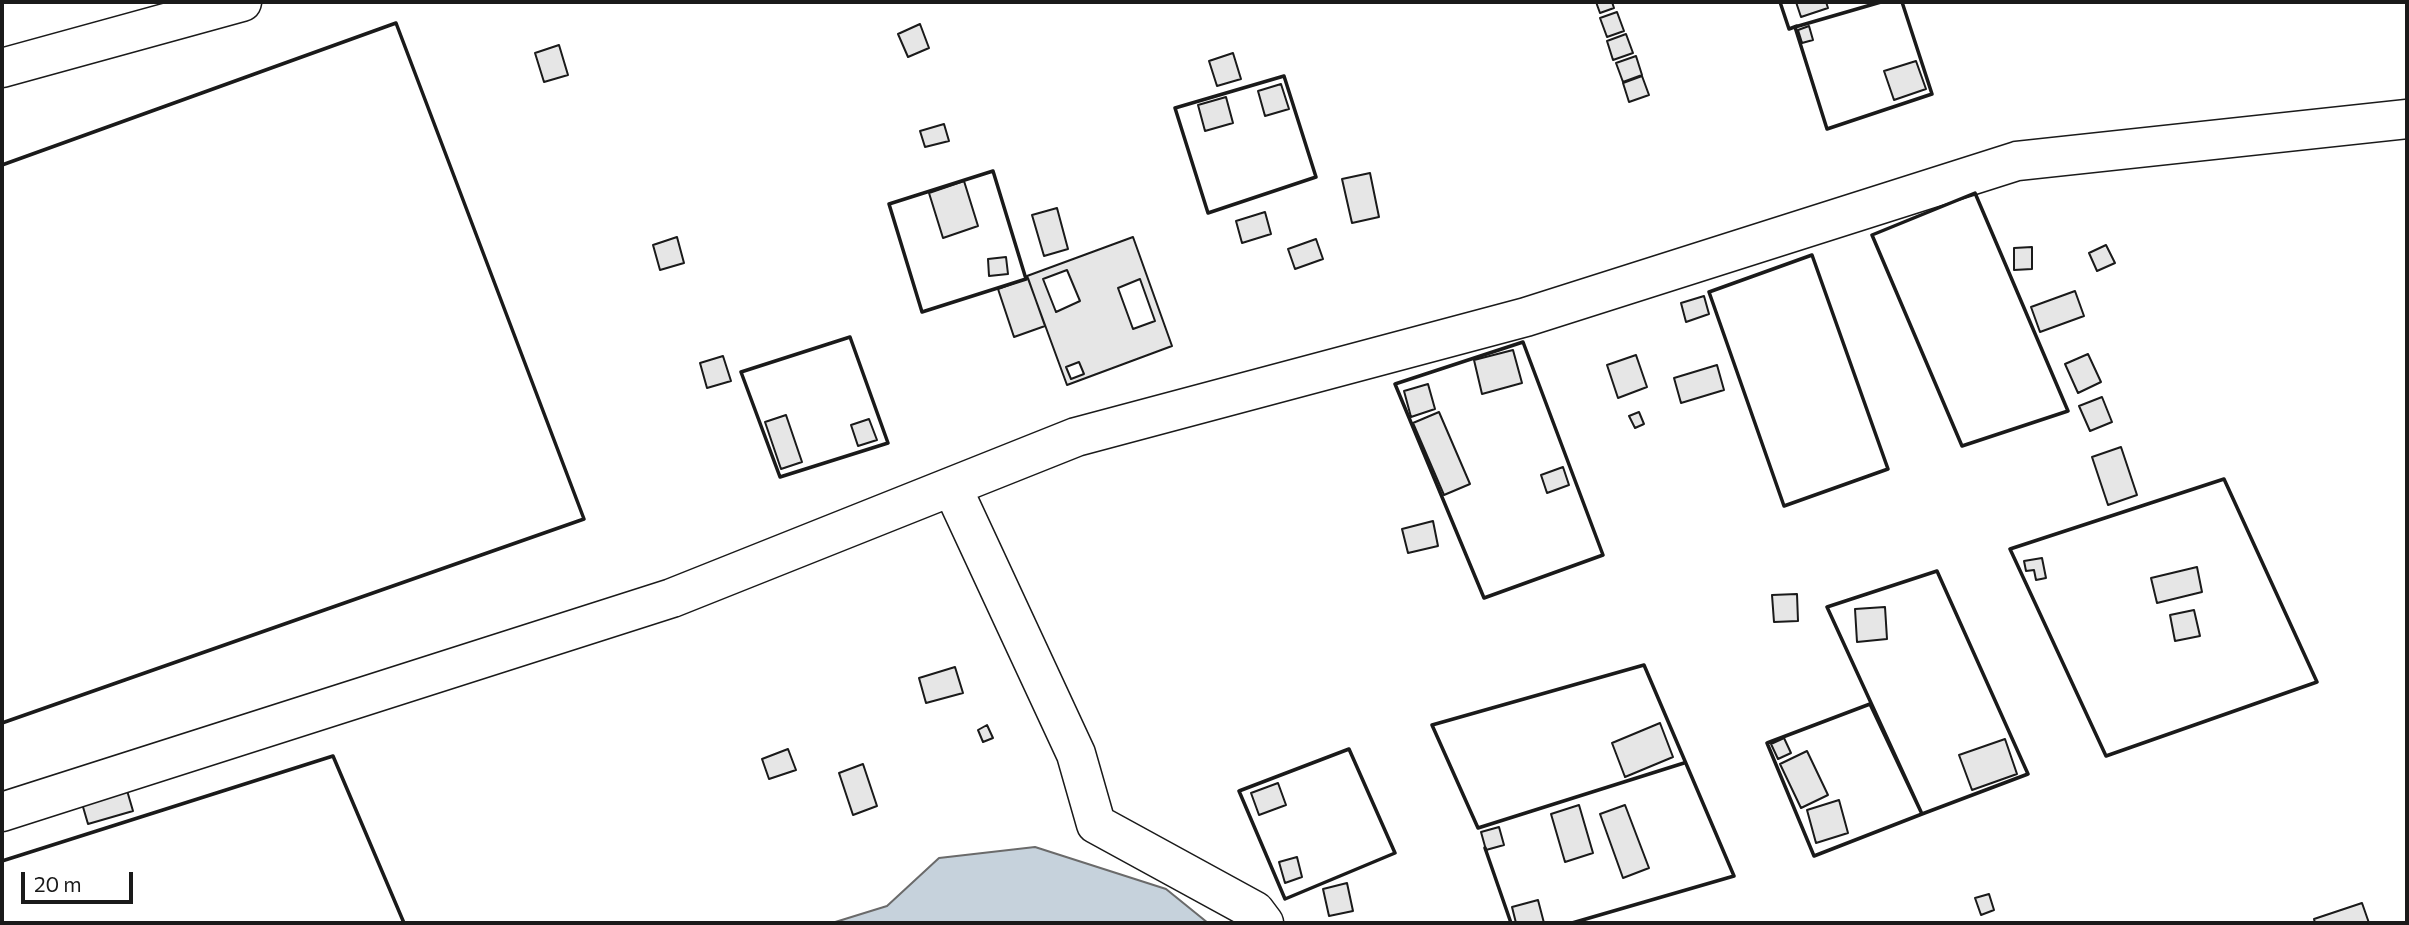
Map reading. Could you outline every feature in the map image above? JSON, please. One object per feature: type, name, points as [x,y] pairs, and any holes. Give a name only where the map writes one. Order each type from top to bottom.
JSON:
[{"type":"street","points":[[2,68],[242,2]]},
{"type":"street","points":[[2,813],[672,598],[1076,438],[1526,317],[2017,161],[2407,120]]},
{"type":"street","points":[[952,486],[1076,754],[1096,824],[1255,911],[1264,923]]},
{"type":"shaded area","points":[[1035,847],[1166,889],[1208,923],[832,923],[887,906],[939,858]]},
{"type":"building","points":[[1596,2],[1612,2],[1614,8],[1600,13]]},
{"type":"building","points":[[1796,2],[1826,2],[1828,8],[1801,17]]},
{"type":"building","points":[[1617,12],[1624,31],[1607,37],[1600,18]]},
{"type":"building","points":[[920,24],[929,48],[908,57],[898,34]]},
{"type":"building","points":[[1809,26],[1813,40],[1802,43],[1798,30]]},
{"type":"building","points":[[1626,34],[1633,53],[1613,60],[1607,41]]},
{"type":"building","points":[[559,45],[568,75],[544,82],[535,53]]},
{"type":"building","points":[[1233,53],[1241,79],[1217,86],[1209,61]]},
{"type":"building","points":[[1636,56],[1642,75],[1623,82],[1616,63]]},
{"type":"building","points":[[1916,61],[1926,89],[1894,100],[1884,71]]},
{"type":"building","points":[[1642,76],[1649,95],[1629,102],[1623,83]]},
{"type":"building","points":[[1281,84],[1289,109],[1265,116],[1258,91]]},
{"type":"building","points":[[1226,97],[1233,123],[1205,131],[1198,105]]},
{"type":"building","points":[[944,124],[949,141],[925,147],[920,131]]},
{"type":"building","points":[[1370,173],[1379,217],[1352,223],[1342,179]]},
{"type":"building","points":[[964,181],[978,226],[943,238],[929,193]]},
{"type":"building","points":[[1057,208],[1068,249],[1044,256],[1032,215]]},
{"type":"building","points":[[1265,212],[1271,234],[1242,243],[1236,221]]},
{"type":"building","points":[[677,237],[684,263],[660,270],[653,245]]},
{"type":"building","points":[[1133,237],[1172,346],[1067,385],[1027,276]]},
{"type":"building","points":[[1316,239],[1323,259],[1295,269],[1288,249]]},
{"type":"building","points":[[2106,245],[2115,263],[2097,271],[2089,253]]},
{"type":"building","points":[[2032,247],[2032,269],[2014,270],[2014,248]]},
{"type":"building","points":[[1006,257],[1008,274],[989,276],[988,259]]},
{"type":"building","points":[[1067,270],[1080,301],[1056,312],[1043,279]]},
{"type":"building","points":[[1028,278],[1045,326],[1014,337],[998,289]]},
{"type":"building","points":[[1140,279],[1155,321],[1133,329],[1118,288]]},
{"type":"building","points":[[2075,291],[2084,316],[2040,332],[2031,307]]},
{"type":"building","points":[[1704,296],[1709,314],[1686,322],[1681,303]]},
{"type":"building","points":[[1513,350],[1522,383],[1482,394],[1474,360]]},
{"type":"building","points":[[2088,354],[2101,382],[2078,393],[2065,364]]},
{"type":"building","points":[[1636,355],[1647,387],[1618,398],[1607,365]]},
{"type":"building","points":[[723,356],[731,381],[707,388],[700,363]]},
{"type":"building","points":[[1079,362],[1084,374],[1071,379],[1066,367]]},
{"type":"building","points":[[1717,365],[1724,390],[1681,403],[1674,378]]},
{"type":"building","points":[[1428,384],[1435,409],[1411,417],[1404,391]]},
{"type":"building","points":[[2102,397],[2112,422],[2090,431],[2079,406]]},
{"type":"building","points":[[1439,412],[1470,484],[1444,495],[1413,423]]},
{"type":"building","points":[[1639,412],[1644,424],[1635,428],[1629,416]]},
{"type":"building","points":[[786,415],[802,462],[781,469],[765,422]]},
{"type":"building","points":[[869,419],[877,440],[858,446],[851,425]]},
{"type":"building","points":[[2121,447],[2137,495],[2108,505],[2092,457]]},
{"type":"building","points":[[1563,467],[1569,485],[1547,493],[1541,475]]},
{"type":"building","points":[[1433,521],[1438,546],[1408,553],[1402,529]]},
{"type":"building","points":[[2042,558],[2046,578],[2036,580],[2034,570],[2026,571],[2024,561]]},
{"type":"building","points":[[2197,567],[2202,592],[2157,603],[2151,578]]},
{"type":"building","points":[[1797,594],[1798,621],[1774,622],[1772,595]]},
{"type":"building","points":[[1885,607],[1887,639],[1857,642],[1855,609]]},
{"type":"building","points":[[2194,610],[2200,636],[2175,641],[2170,615]]},
{"type":"building","points":[[955,667],[963,693],[926,703],[919,678]]},
{"type":"building","points":[[1660,723],[1673,757],[1625,777],[1612,743]]},
{"type":"building","points":[[987,725],[993,738],[983,742],[978,730]]},
{"type":"building","points":[[1784,738],[1791,753],[1778,759],[1771,744]]},
{"type":"building","points":[[2005,739],[2017,774],[1972,790],[1959,755]]},
{"type":"building","points":[[788,749],[796,770],[769,779],[762,759]]},
{"type":"building","points":[[1807,751],[1828,795],[1801,808],[1780,764]]},
{"type":"building","points":[[863,764],[877,806],[853,815],[839,773]]},
{"type":"building","points":[[1278,783],[1286,805],[1259,815],[1251,793]]},
{"type":"building","points":[[126,787],[133,811],[88,824],[81,800]]},
{"type":"building","points":[[1839,800],[1848,833],[1816,843],[1807,810]]},
{"type":"building","points":[[1579,805],[1593,853],[1565,862],[1551,814]]},
{"type":"building","points":[[1625,805],[1649,868],[1623,878],[1600,814]]},
{"type":"building","points":[[1499,827],[1504,845],[1486,850],[1481,832]]},
{"type":"building","points":[[1297,857],[1302,877],[1285,883],[1279,862]]},
{"type":"building","points":[[1347,883],[1353,911],[1329,916],[1323,889]]},
{"type":"building","points":[[1989,894],[1994,910],[1981,915],[1975,898]]},
{"type":"building","points":[[1538,900],[1544,923],[1516,923],[1512,907]]},
{"type":"building","points":[[2362,903],[2369,923],[2315,923],[2314,919]]},
{"type":"wall","points":[[1780,2],[1789,29],[1797,26]]},
{"type":"wall","points":[[1881,2],[1795,27],[1827,129],[1932,94],[1902,2]]},
{"type":"wall","points":[[2,165],[396,23],[584,519],[2,723]]},
{"type":"wall","points":[[1284,76],[1316,177],[1208,213],[1175,108],[1284,76]]},
{"type":"wall","points":[[993,171],[1026,279],[922,312],[889,204],[993,171]]},
{"type":"wall","points":[[1975,193],[2068,411],[1962,446],[1872,235],[1975,193]]},
{"type":"wall","points":[[1812,255],[1888,469],[1784,506],[1709,292],[1812,255]]},
{"type":"wall","points":[[850,337],[888,443],[780,477],[741,372],[850,337]]},
{"type":"wall","points":[[1523,342],[1603,555],[1484,598],[1395,384],[1523,342]]},
{"type":"wall","points":[[2224,479],[2317,682],[2106,756],[2010,549],[2224,479]]},
{"type":"wall","points":[[1937,571],[2028,774],[1922,814],[1827,607],[1937,571]]},
{"type":"wall","points":[[1572,923],[1734,876],[1644,665],[1432,725],[1478,828],[1684,763]]},
{"type":"wall","points":[[1870,704],[1922,814],[1814,856],[1767,743],[1870,704]]},
{"type":"wall","points":[[1349,749],[1395,853],[1285,899],[1239,791],[1349,749]]},
{"type":"wall","points":[[2,861],[333,756],[404,923]]},
{"type":"wall","points":[[1485,848],[1511,923]]}]
